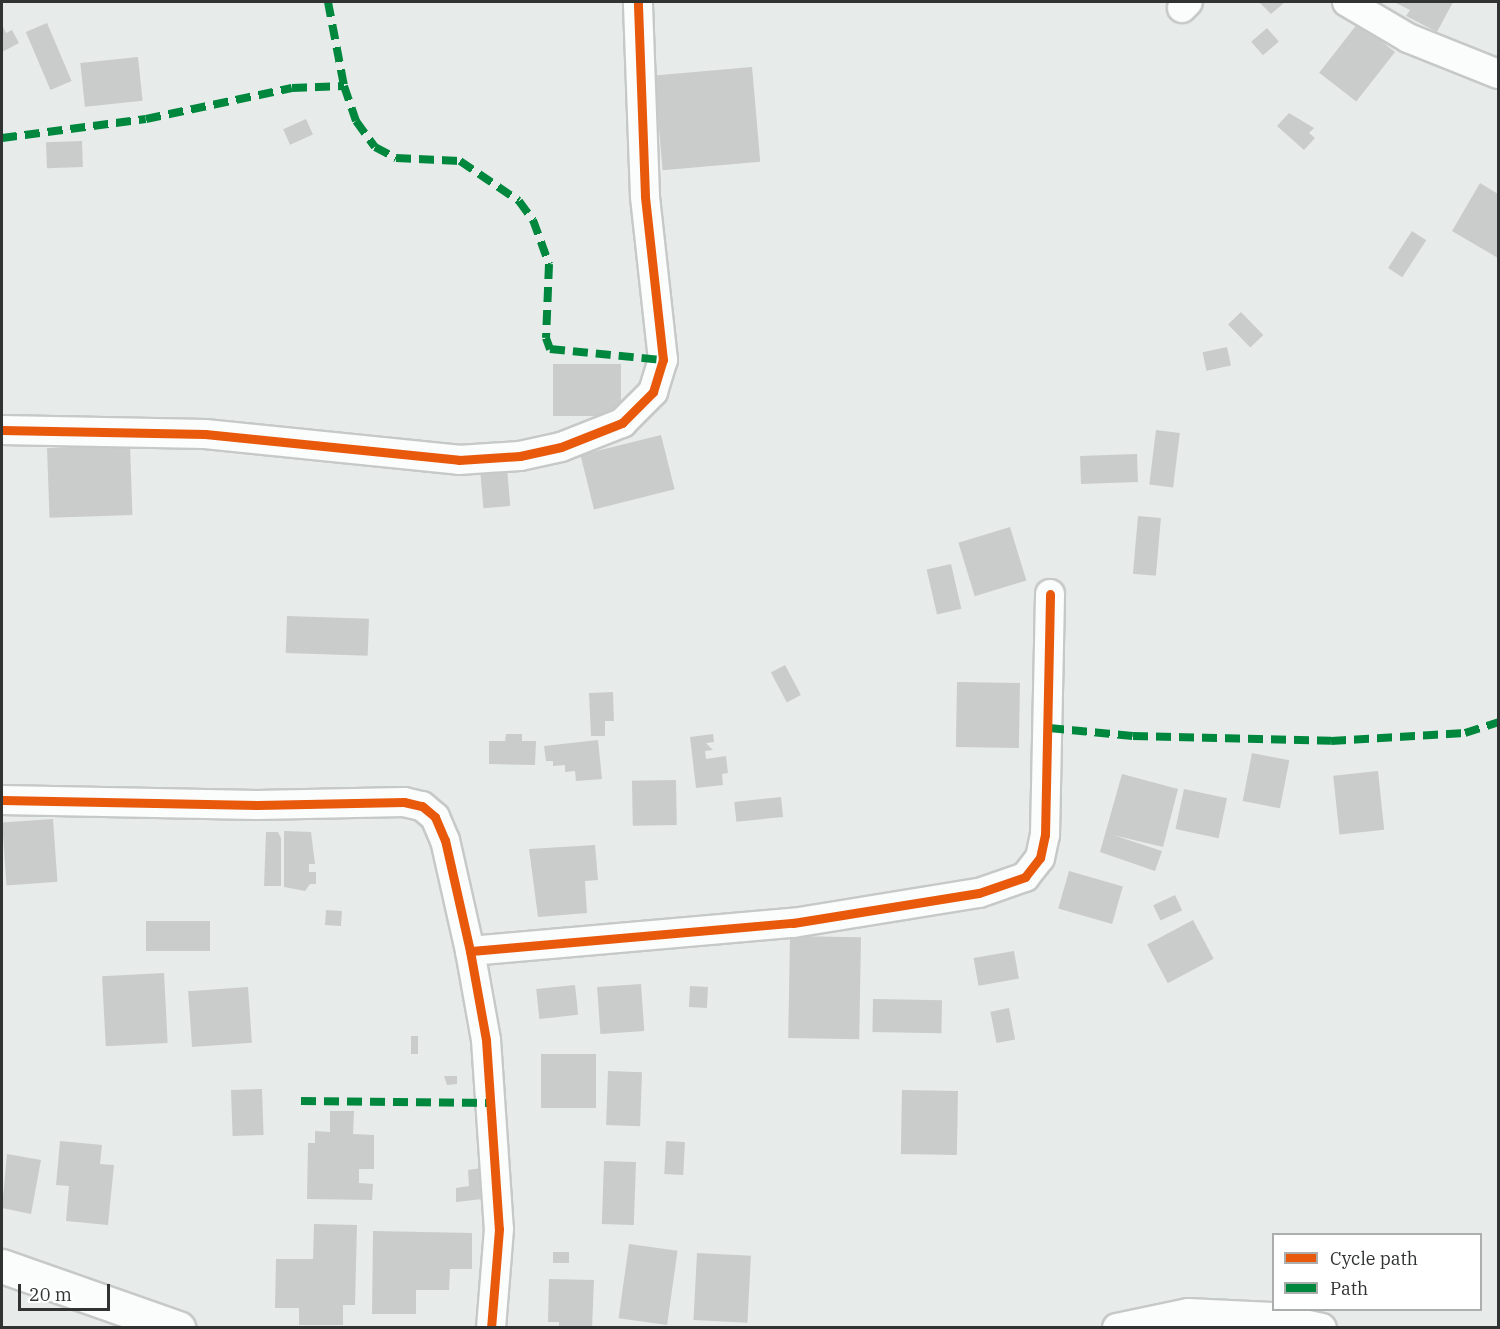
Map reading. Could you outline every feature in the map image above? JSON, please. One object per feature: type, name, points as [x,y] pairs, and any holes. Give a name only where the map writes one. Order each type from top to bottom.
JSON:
[{"type":"street","points":[[2,430],[205,434],[459,460],[520,456],[561,447],[622,423],[653,392],[663,360],[645,196],[638,2]]},
{"type":"street","points":[[1347,2],[1408,38],[1498,74]]},
{"type":"street","points":[[471,951],[794,923],[979,893],[1020,880],[1040,858],[1045,835],[1050,594]]},
{"type":"street","points":[[2,800],[257,805],[386,801],[422,806],[435,817],[445,840],[471,951],[486,1040],[499,1229],[491,1328]]},
{"type":"street","points":[[2,1266],[178,1328]]},
{"type":"street","points":[[1118,1328],[1188,1313],[1253,1315],[1322,1328]]},
{"type":"building","points":[[1259,2],[1285,2],[1271,14]]},
{"type":"building","points":[[1394,2],[1453,2],[1437,32],[1406,16],[1410,10]]},
{"type":"building","points":[[47,23],[72,81],[50,90],[26,32]]},
{"type":"building","points":[[1358,23],[1395,52],[1356,102],[1319,73]]},
{"type":"building","points":[[2,25],[6,33],[12,30],[19,43],[2,52]]},
{"type":"building","points":[[1267,28],[1279,42],[1263,55],[1251,42]]},
{"type":"building","points":[[138,57],[143,101],[85,107],[80,63]]},
{"type":"building","points":[[752,67],[760,162],[663,170],[654,76]]},
{"type":"building","points":[[1289,113],[1314,128],[1309,133],[1315,138],[1304,150],[1277,126]]},
{"type":"building","points":[[306,119],[313,135],[290,145],[283,129]]},
{"type":"building","points":[[82,141],[83,167],[47,168],[46,142]]},
{"type":"building","points":[[1480,183],[1498,194],[1498,258],[1452,231]]},
{"type":"building","points":[[1412,231],[1426,240],[1402,277],[1388,268]]},
{"type":"building","points":[[1241,312],[1263,335],[1250,348],[1228,325]]},
{"type":"building","points":[[1227,347],[1231,366],[1206,371],[1203,352]]},
{"type":"building","points":[[553,364],[621,364],[621,416],[553,416]]},
{"type":"building","points":[[1156,430],[1180,433],[1173,488],[1149,485]]},
{"type":"building","points":[[661,435],[675,489],[594,509],[580,455]]},
{"type":"building","points":[[130,445],[132,515],[49,518],[47,448]]},
{"type":"building","points":[[1137,454],[1138,482],[1081,484],[1080,456]]},
{"type":"building","points":[[507,468],[510,506],[483,508],[480,470]]},
{"type":"building","points":[[1138,516],[1161,518],[1156,576],[1133,574]]},
{"type":"building","points":[[1010,527],[1026,581],[975,596],[958,543]]},
{"type":"building","points":[[951,564],[961,609],[937,614],[927,570]]},
{"type":"building","points":[[287,616],[369,619],[368,656],[286,653]]},
{"type":"building","points":[[785,665],[801,695],[787,703],[771,673]]},
{"type":"building","points":[[957,682],[1020,683],[1019,748],[956,747]]},
{"type":"building","points":[[613,692],[614,721],[605,721],[605,736],[591,736],[589,693]]},
{"type":"building","points":[[506,734],[522,734],[522,741],[536,741],[535,765],[489,764],[489,741],[505,741]]},
{"type":"building","points":[[713,734],[714,742],[706,743],[713,750],[705,751],[706,759],[726,756],[728,773],[722,774],[723,785],[696,788],[690,737]]},
{"type":"building","points":[[598,740],[602,779],[576,781],[575,771],[565,772],[565,765],[553,766],[553,761],[546,761],[544,746]]},
{"type":"building","points":[[1252,753],[1289,760],[1280,808],[1243,801]]},
{"type":"building","points":[[1378,771],[1384,830],[1339,834],[1333,776]]},
{"type":"building","points":[[1122,774],[1178,789],[1163,847],[1113,835],[1162,851],[1155,871],[1100,852]]},
{"type":"building","points":[[676,780],[677,825],[633,826],[632,781]]},
{"type":"building","points":[[1184,789],[1227,798],[1219,838],[1175,829]]},
{"type":"building","points":[[781,797],[783,817],[736,822],[734,802]]},
{"type":"building","points":[[53,819],[57,882],[7,885],[2,823]]},
{"type":"building","points":[[284,831],[311,832],[315,864],[309,864],[309,872],[316,872],[316,884],[310,884],[305,891],[284,887]]},
{"type":"building","points":[[266,832],[278,832],[281,838],[281,886],[264,886]]},
{"type":"building","points":[[595,845],[598,880],[585,881],[587,913],[538,917],[529,849]]},
{"type":"building","points":[[1069,871],[1123,886],[1112,924],[1058,908]]},
{"type":"building","points":[[1175,895],[1182,910],[1160,921],[1153,905]]},
{"type":"building","points":[[326,910],[342,911],[341,926],[325,925]]},
{"type":"building","points":[[1193,920],[1214,959],[1168,983],[1147,944]]},
{"type":"building","points":[[146,921],[210,921],[210,951],[146,951]]},
{"type":"building","points":[[790,936],[861,937],[859,1039],[788,1038]]},
{"type":"building","points":[[1014,951],[1019,979],[978,986],[974,958]]},
{"type":"building","points":[[164,973],[168,1043],[106,1046],[102,976]]},
{"type":"building","points":[[641,984],[644,1031],[600,1034],[597,987]]},
{"type":"building","points":[[575,985],[578,1015],[539,1019],[536,989]]},
{"type":"building","points":[[690,986],[708,987],[707,1008],[689,1007]]},
{"type":"building","points":[[248,987],[252,1043],[192,1047],[188,991]]},
{"type":"building","points":[[873,999],[942,1000],[941,1033],[872,1032]]},
{"type":"building","points":[[1009,1008],[1015,1039],[996,1043],[990,1012]]},
{"type":"building","points":[[411,1036],[418,1036],[418,1054],[411,1054]]},
{"type":"building","points":[[541,1054],[596,1054],[596,1108],[541,1108]]},
{"type":"building","points":[[608,1071],[642,1072],[640,1126],[606,1125]]},
{"type":"building","points":[[444,1076],[457,1076],[457,1084],[447,1085]]},
{"type":"building","points":[[262,1089],[264,1135],[233,1136],[231,1090]]},
{"type":"building","points":[[902,1090],[958,1091],[957,1155],[901,1154]]},
{"type":"building","points":[[330,1111],[354,1111],[353,1134],[374,1135],[374,1169],[359,1169],[359,1183],[373,1184],[372,1200],[307,1199],[308,1143],[315,1143],[315,1131],[330,1132]]},
{"type":"building","points":[[60,1141],[102,1145],[100,1164],[114,1165],[108,1225],[66,1221],[69,1186],[56,1185]]},
{"type":"building","points":[[666,1141],[685,1142],[683,1175],[664,1174]]},
{"type":"building","points":[[7,1154],[41,1160],[31,1214],[2,1208]]},
{"type":"building","points":[[604,1161],[636,1162],[634,1225],[602,1224]]},
{"type":"building","points":[[481,1168],[482,1199],[456,1202],[456,1188],[469,1186],[468,1170]]},
{"type":"building","points":[[314,1224],[357,1225],[355,1305],[343,1305],[343,1325],[299,1325],[299,1308],[275,1308],[276,1259],[313,1259]]},
{"type":"building","points":[[373,1231],[472,1233],[472,1269],[450,1269],[449,1290],[416,1290],[416,1314],[372,1314]]},
{"type":"building","points":[[629,1244],[678,1251],[667,1325],[619,1318]]},
{"type":"building","points":[[553,1252],[569,1252],[569,1263],[553,1263]]},
{"type":"building","points":[[697,1253],[751,1256],[747,1323],[693,1320]]},
{"type":"building","points":[[549,1279],[594,1280],[592,1328],[559,1328],[559,1322],[548,1322]]},
{"type":"marked path","points":[[328,2],[344,86],[356,121],[375,147],[396,158],[460,161],[519,201],[533,220],[549,264],[546,338],[550,349],[663,360]]},
{"type":"marked path","points":[[2,138],[146,119],[292,88],[344,86]]},
{"type":"marked path","points":[[1049,728],[1133,736],[1331,741],[1465,733],[1498,722]]},
{"type":"marked path","points":[[301,1101],[492,1103]]},
{"type":"cycle path","points":[[2,430],[205,434],[459,460],[520,456],[561,447],[622,423],[653,392],[663,360],[645,196],[638,2]]},
{"type":"cycle path","points":[[470,951],[793,923],[979,893],[1025,877],[1040,858],[1045,835],[1050,594]]},
{"type":"cycle path","points":[[2,800],[257,805],[404,802],[422,806],[435,817],[445,840],[470,951],[486,1040],[499,1229],[491,1328]]}]
